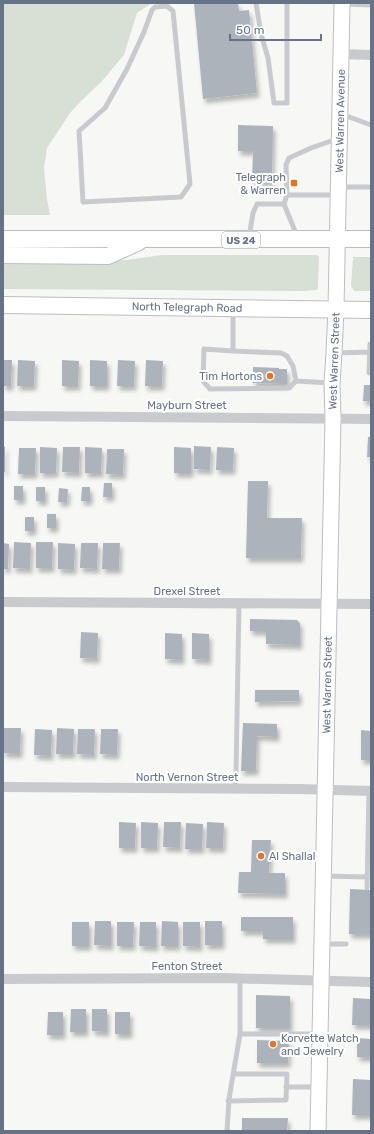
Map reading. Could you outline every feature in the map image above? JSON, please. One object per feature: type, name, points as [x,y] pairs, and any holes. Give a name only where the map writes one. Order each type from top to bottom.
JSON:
[{"type":"main road","name":"West Warren Avenue","points":[[337,240],[342,4]]},
{"type":"main road","name":"US 24","points":[[3,239],[371,239]]},
{"type":"main road","points":[[3,255],[108,256],[146,239]]},
{"type":"main road","name":"West Warren Street","points":[[318,1131],[333,418],[332,383],[336,309],[337,240]]},
{"type":"main road","name":"North Telegraph Road","points":[[3,305],[371,310]]},
{"type":"street","points":[[341,54],[371,54]]},
{"type":"street","name":"Mayburn Street","points":[[3,416],[371,419]]},
{"type":"street","name":"Drexel Street","points":[[3,602],[371,604]]},
{"type":"street","name":"North Vernon Street","points":[[3,787],[370,791]]},
{"type":"street","name":"Fenton Street","points":[[3,979],[240,978],[371,982]]},
{"type":"lane","points":[[256,3],[261,34],[268,58],[274,103],[287,103],[287,3]]},
{"type":"lane","points":[[342,4],[371,5]]},
{"type":"lane","points":[[167,6],[173,11],[190,184],[181,197],[83,202],[79,131],[105,108],[128,69],[152,10],[155,7],[167,6]]},
{"type":"lane","points":[[340,113],[371,125]]},
{"type":"lane","points":[[299,240],[284,204],[287,196],[286,165],[289,158],[339,138]]},
{"type":"lane","points":[[287,196],[371,187]]},
{"type":"lane","points":[[248,240],[256,204],[284,204]]},
{"type":"lane","points":[[232,351],[233,308]]},
{"type":"lane","points":[[371,344],[369,373],[371,373]]},
{"type":"lane","points":[[296,381],[293,366],[287,356],[282,353],[204,350],[203,381],[210,389],[289,388],[296,381],[332,383]]},
{"type":"lane","points":[[334,352],[370,352]]},
{"type":"lane","points":[[235,789],[239,603]]},
{"type":"lane","points":[[366,888],[370,791]]},
{"type":"lane","points":[[323,876],[367,877]]},
{"type":"lane","points":[[322,944],[346,944]]},
{"type":"lane","points":[[227,1131],[228,1101],[240,1034],[240,978]]},
{"type":"lane","points":[[240,1034],[320,1034]]},
{"type":"lane","points":[[228,1101],[286,1100],[287,1074],[233,1074]]},
{"type":"lane","points":[[286,1087],[319,1087]]},
{"type":"shaded area","points":[[3,3],[152,3],[137,13],[124,55],[102,81],[70,113],[47,148],[44,168],[50,215],[3,215]]},
{"type":"shaded area","points":[[162,255],[317,255],[319,257],[318,288],[317,290],[305,291],[3,289],[3,260],[98,261],[127,260]]},
{"type":"shaded area","points":[[353,257],[371,257],[371,291],[354,291],[351,286]]},
{"type":"building","points":[[194,3],[238,3],[239,11],[249,10],[257,93],[203,99]]},
{"type":"building","points":[[238,125],[273,126],[272,182],[252,181],[253,151],[238,151]]},
{"type":"building","points":[[3,360],[12,360],[11,386],[3,386]]},
{"type":"building","points":[[18,360],[35,361],[34,386],[17,386]]},
{"type":"building","points":[[62,360],[79,361],[78,386],[62,386]]},
{"type":"building","points":[[90,360],[107,361],[107,386],[90,386]]},
{"type":"building","points":[[118,360],[135,361],[134,386],[117,386]]},
{"type":"building","points":[[146,360],[163,361],[162,386],[145,386]]},
{"type":"building","name":"Tim Hortons","points":[[253,367],[287,369],[287,384],[253,383]]},
{"type":"building","points":[[364,385],[371,385],[371,401],[363,401]]},
{"type":"building","points":[[368,437],[371,437],[371,457],[367,457]]},
{"type":"building","points":[[3,446],[5,447],[5,472],[3,472]]},
{"type":"building","points":[[194,446],[211,447],[210,470],[194,469]]},
{"type":"building","points":[[40,447],[57,448],[56,473],[40,473]]},
{"type":"building","points":[[63,447],[80,447],[79,473],[62,472]]},
{"type":"building","points":[[85,447],[102,448],[101,473],[85,473]]},
{"type":"building","points":[[174,447],[191,448],[191,473],[174,473]]},
{"type":"building","points":[[217,447],[234,448],[233,470],[216,470]]},
{"type":"building","points":[[19,448],[36,448],[35,474],[18,474]]},
{"type":"building","points":[[107,449],[124,449],[123,475],[106,474]]},
{"type":"building","points":[[248,481],[268,481],[267,518],[302,518],[301,558],[246,558]]},
{"type":"building","points":[[104,483],[112,483],[112,497],[103,497]]},
{"type":"building","points":[[14,486],[23,486],[23,500],[14,500]]},
{"type":"building","points":[[36,487],[45,487],[45,501],[36,501]]},
{"type":"building","points":[[82,487],[90,487],[90,501],[81,501]]},
{"type":"building","points":[[59,488],[68,489],[67,502],[58,502]]},
{"type":"building","points":[[47,514],[56,514],[56,528],[47,528]]},
{"type":"building","points":[[25,517],[34,517],[34,531],[25,531]]},
{"type":"building","points":[[14,542],[31,543],[30,569],[13,568]]},
{"type":"building","points":[[36,542],[53,542],[52,568],[36,568]]},
{"type":"building","points":[[3,543],[9,544],[8,569],[3,569]]},
{"type":"building","points":[[58,543],[75,544],[74,570],[58,569]]},
{"type":"building","points":[[81,543],[98,543],[97,569],[80,568]]},
{"type":"building","points":[[103,543],[120,543],[119,569],[102,569]]},
{"type":"building","points":[[250,619],[297,620],[300,623],[300,645],[266,644],[266,631],[250,631]]},
{"type":"building","points":[[81,632],[98,633],[97,659],[80,658]]},
{"type":"building","points":[[165,633],[182,634],[182,660],[165,659]]},
{"type":"building","points":[[192,633],[209,634],[209,660],[192,659]]},
{"type":"building","points":[[255,690],[299,690],[299,701],[255,702]]},
{"type":"building","points":[[243,723],[277,724],[277,737],[257,736],[256,771],[241,771]]},
{"type":"building","points":[[4,728],[21,728],[20,754],[3,753]]},
{"type":"building","points":[[57,728],[74,729],[73,754],[56,754]]},
{"type":"building","points":[[35,729],[52,730],[51,756],[34,755]]},
{"type":"building","points":[[78,729],[95,729],[94,755],[77,754]]},
{"type":"building","points":[[101,729],[118,729],[117,755],[100,754]]},
{"type":"building","points":[[361,730],[371,731],[371,760],[361,760]]},
{"type":"building","points":[[119,822],[136,823],[135,848],[119,848]]},
{"type":"building","points":[[141,822],[158,823],[157,848],[141,848]]},
{"type":"building","points":[[164,822],[181,822],[180,848],[163,847]]},
{"type":"building","points":[[207,822],[224,823],[223,848],[206,848]]},
{"type":"building","points":[[186,823],[203,824],[202,849],[185,849]]},
{"type":"building","name":"Al Shallal","points":[[252,840],[271,840],[269,873],[285,873],[285,894],[238,893],[239,872],[251,872]]},
{"type":"building","points":[[350,889],[371,890],[371,934],[349,934]]},
{"type":"building","points":[[241,917],[293,917],[293,939],[263,939],[263,931],[241,931]]},
{"type":"building","points":[[95,921],[111,921],[111,946],[94,945]]},
{"type":"building","points":[[162,921],[178,922],[178,946],[161,946]]},
{"type":"building","points":[[205,921],[222,921],[222,945],[205,945]]},
{"type":"building","points":[[72,922],[89,922],[89,946],[72,946]]},
{"type":"building","points":[[117,922],[134,922],[133,946],[117,946]]},
{"type":"building","points":[[140,922],[156,922],[156,947],[139,946]]},
{"type":"building","points":[[183,922],[200,922],[200,947],[183,946]]},
{"type":"building","points":[[256,995],[290,996],[290,1028],[256,1028]]},
{"type":"building","points":[[353,998],[371,999],[371,1025],[352,1025]]},
{"type":"building","points":[[71,1009],[86,1009],[86,1032],[70,1032]]},
{"type":"building","points":[[92,1009],[107,1009],[107,1032],[92,1031]]},
{"type":"building","points":[[48,1012],[63,1012],[63,1035],[47,1035]]},
{"type":"building","points":[[115,1012],[130,1012],[130,1034],[115,1034]]},
{"type":"building","points":[[357,1038],[371,1039],[371,1057],[357,1057]]},
{"type":"building","points":[[257,1040],[289,1041],[288,1063],[257,1063]]},
{"type":"building","points":[[353,1079],[371,1080],[371,1115],[352,1115]]},
{"type":"building","points":[[242,1118],[288,1118],[287,1131],[242,1131]]},
{"type":"place","name":"Telegraph & Warren","points":[[294,183]]},
{"type":"place","name":"Tim Hortons","points":[[270,376]]},
{"type":"place","name":"Al Shallal","points":[[261,856]]},
{"type":"place","name":"Korvette Watch and Jewelry","points":[[273,1044]]}]
